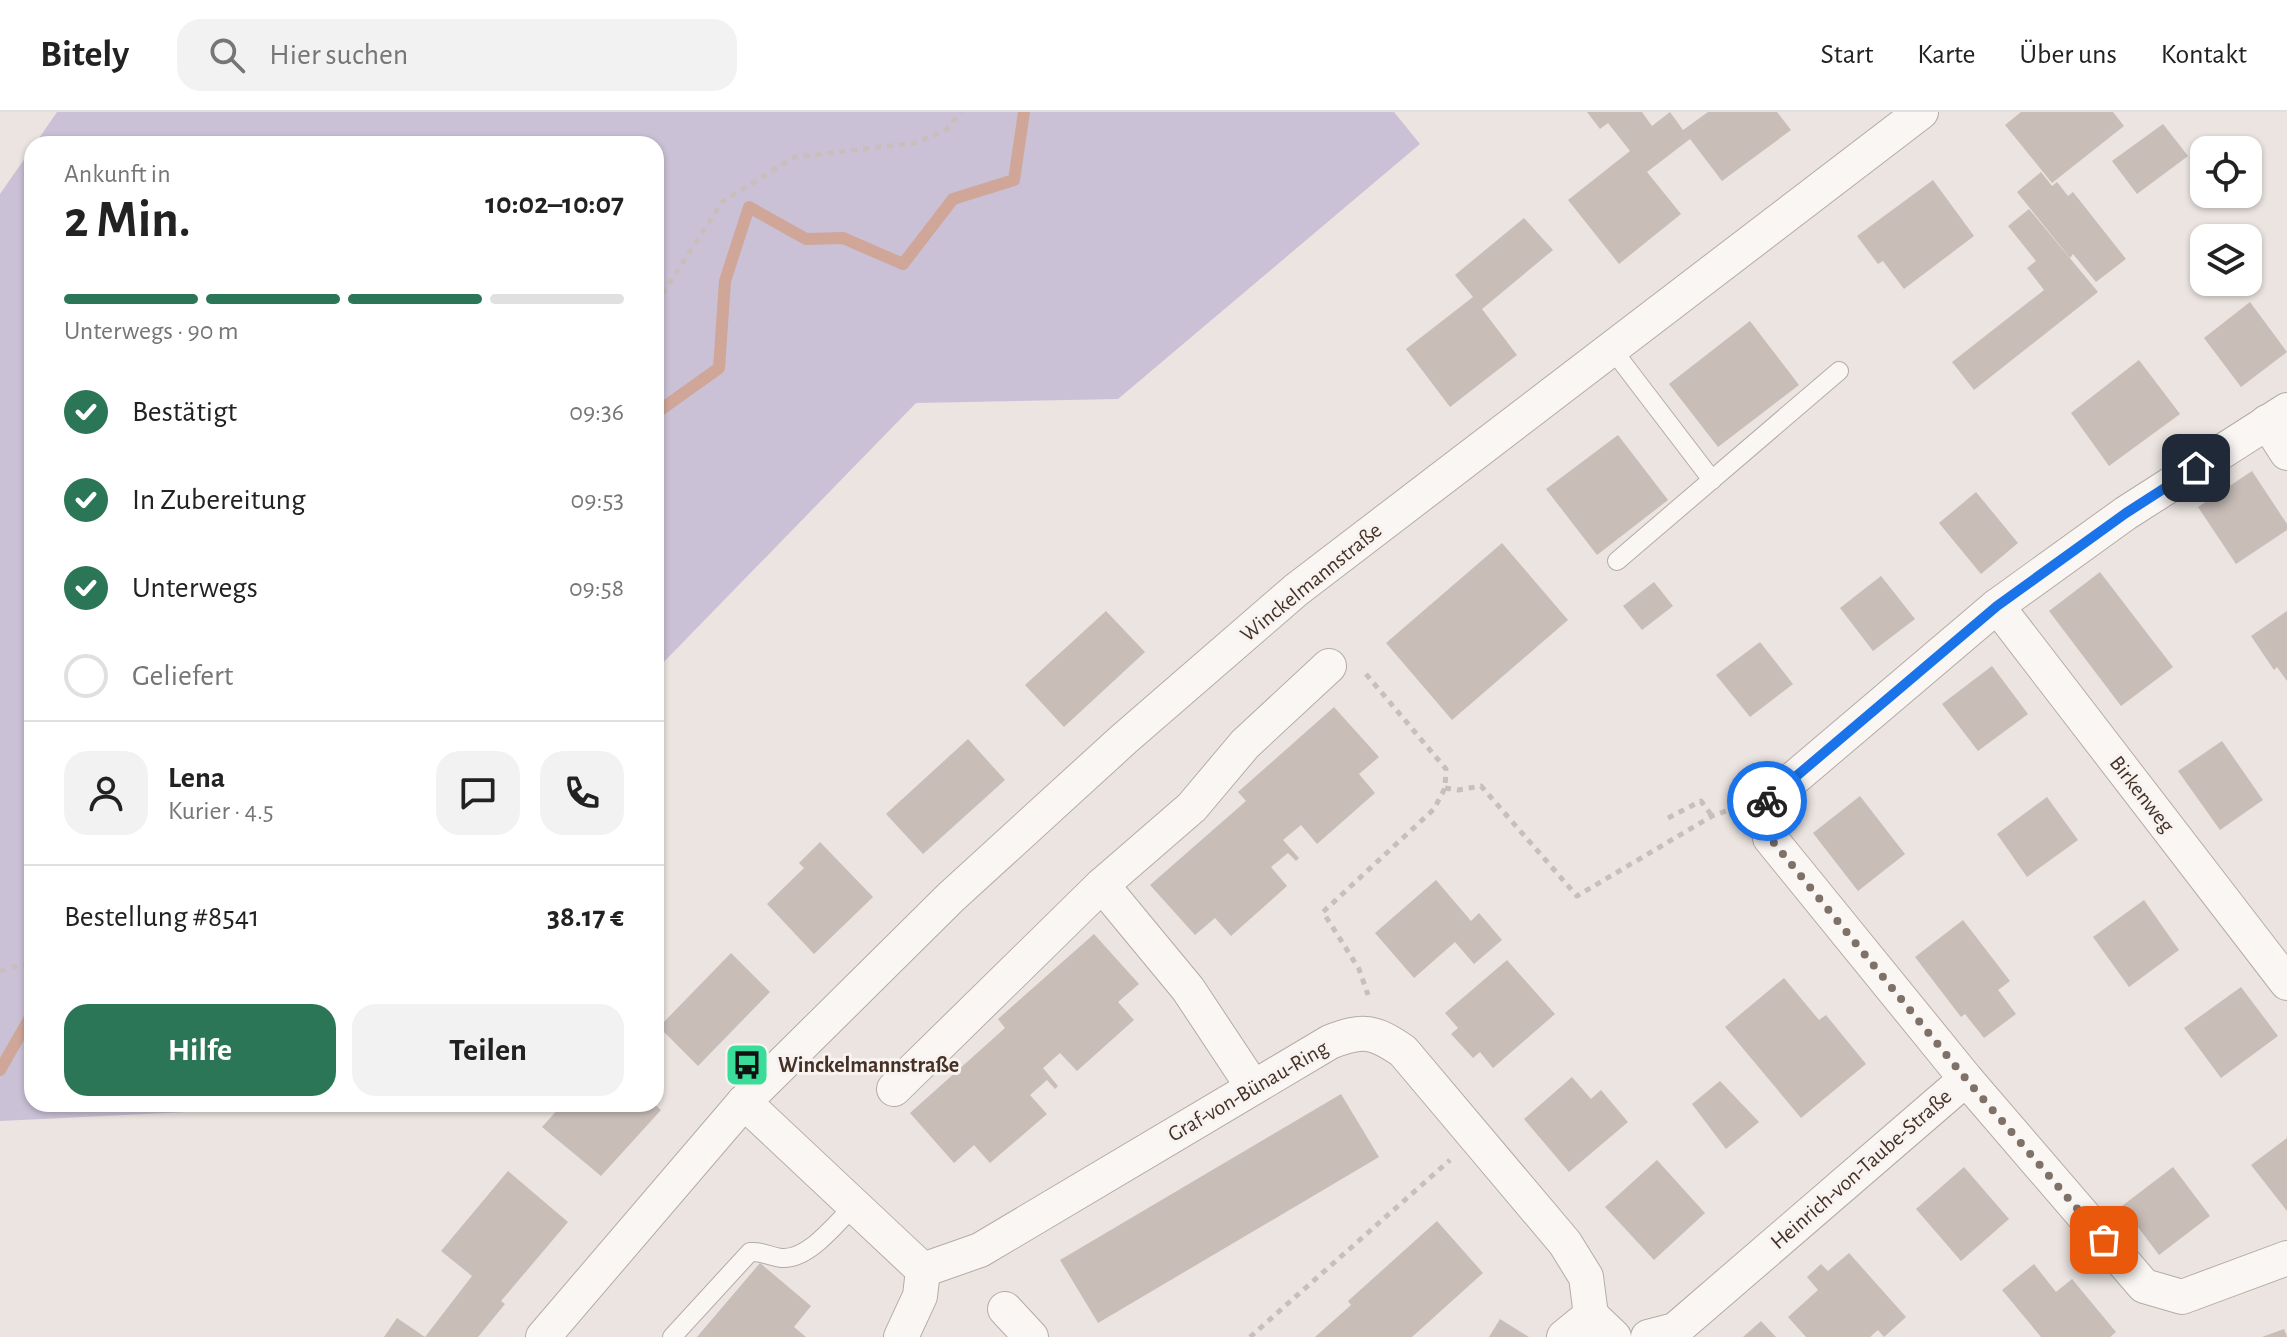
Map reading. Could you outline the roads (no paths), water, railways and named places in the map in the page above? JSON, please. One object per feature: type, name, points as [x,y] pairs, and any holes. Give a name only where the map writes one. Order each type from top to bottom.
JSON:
[{"type":"street","name":"Winckelmannstraße","points":[[543,1337],[744,1102],[951,897],[1227,650],[1296,590],[1921,112]]},
{"type":"street","points":[[1966,1079],[1770,838],[1765,803],[1997,606],[2126,513],[2277,416],[2287,453]]},
{"type":"street","name":"Birkenweg","points":[[1997,606],[2287,983]]},
{"type":"street","points":[[894,1089],[1102,885],[1192,807],[1245,744],[1343,665]]},
{"type":"street","points":[[1102,885],[1188,989],[1253,1087]]},
{"type":"street","name":"Graf-von-Bünau-Ring","points":[[923,1270],[980,1250],[1330,1042],[1356,1032],[1382,1037],[1403,1051],[1565,1243],[1586,1277],[1602,1326]]},
{"type":"street","name":"Heinrich-von-Taube-Straße","points":[[1648,1337],[1675,1330],[1966,1079],[2144,1286],[2182,1297],[2287,1258]]},
{"type":"street","points":[[744,1102],[923,1270],[920,1296],[901,1337]]},
{"type":"street","points":[[1005,1309],[1031,1337]]},
{"type":"street","points":[[1564,1337],[1602,1326]]},
{"type":"lane","points":[[1612,349],[1712,480]]},
{"type":"lane","points":[[1617,561],[1839,371]]},
{"type":"lane","points":[[672,1337],[750,1252],[762,1251],[782,1258],[800,1255],[855,1205]]},
{"type":"waterway","points":[[664,407],[719,368],[725,281],[749,207],[806,239],[843,238],[903,264],[953,199],[1014,180],[1024,112]]},
{"type":"waterway","points":[[0,1070],[24,1028]]},
{"type":"place","name":"Winckelmannstraße","points":[[747,1065]]}]
